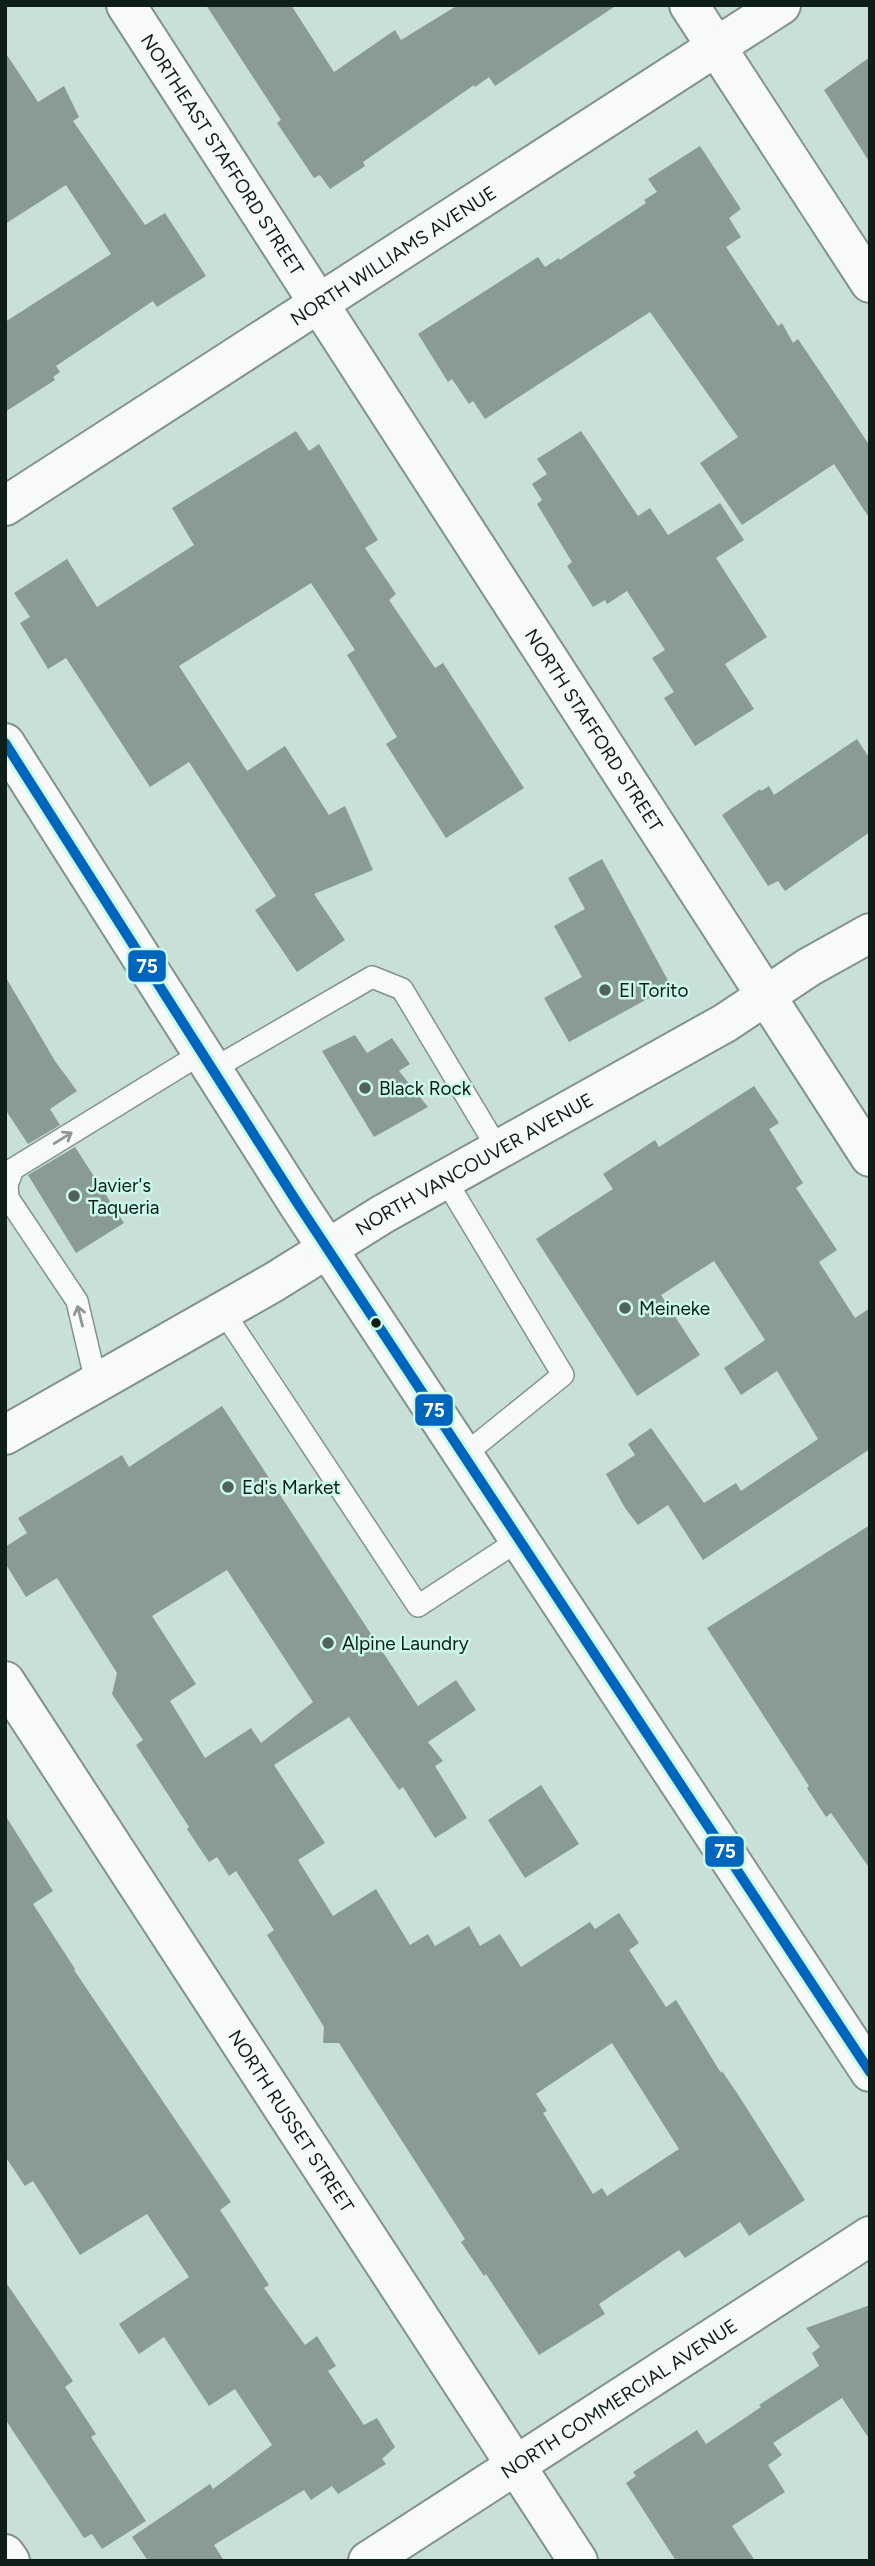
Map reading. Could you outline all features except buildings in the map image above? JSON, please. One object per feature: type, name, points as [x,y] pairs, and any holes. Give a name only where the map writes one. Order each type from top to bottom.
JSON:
[{"type":"street","name":"NORTHEAST STAFFORD STREET","points":[[126,5],[319,303]]},
{"type":"street","points":[[690,5],[870,282]]},
{"type":"street","name":"NORTH WILLIAMS AVENUE","points":[[5,506],[781,5]]},
{"type":"street","name":"NORTH STAFFORD STREET","points":[[319,303],[870,1157]]},
{"type":"street","points":[[5,743],[328,1248],[870,2072]]},
{"type":"street","name":"NORTH VANCOUVER AVENUE","points":[[5,1435],[223,1311],[445,1179],[725,1023],[809,967],[870,933]]},
{"type":"street","name":"NORTH RUSSET STREET","points":[[5,1681],[578,2561]]},
{"type":"street","name":"NORTH COMMERCIAL AVENUE","points":[[368,2561],[870,2236]]},
{"type":"street","points":[[5,2554],[10,2561]]},
{"type":"lane","points":[[96,1382],[77,1301],[8,1198],[7,1185],[13,1169],[207,1061],[372,976],[402,989],[498,1149]]},
{"type":"lane","points":[[445,1179],[563,1375],[464,1455]]},
{"type":"lane","points":[[223,1311],[418,1606],[519,1540]]},
{"type":"transit line","name":"75","points":[[5,743],[298,1204],[870,2072]]},
{"type":"place","name":"El Torito","points":[[605,990]]},
{"type":"place","name":"Black Rock","points":[[365,1088]]},
{"type":"place","name":"Javier's Taqueria","points":[[74,1196]]},
{"type":"place","name":"Meineke","points":[[625,1308]]},
{"type":"place","name":"Ed's Market","points":[[228,1487]]},
{"type":"place","name":"Alpine Laundry","points":[[328,1643]]}]
